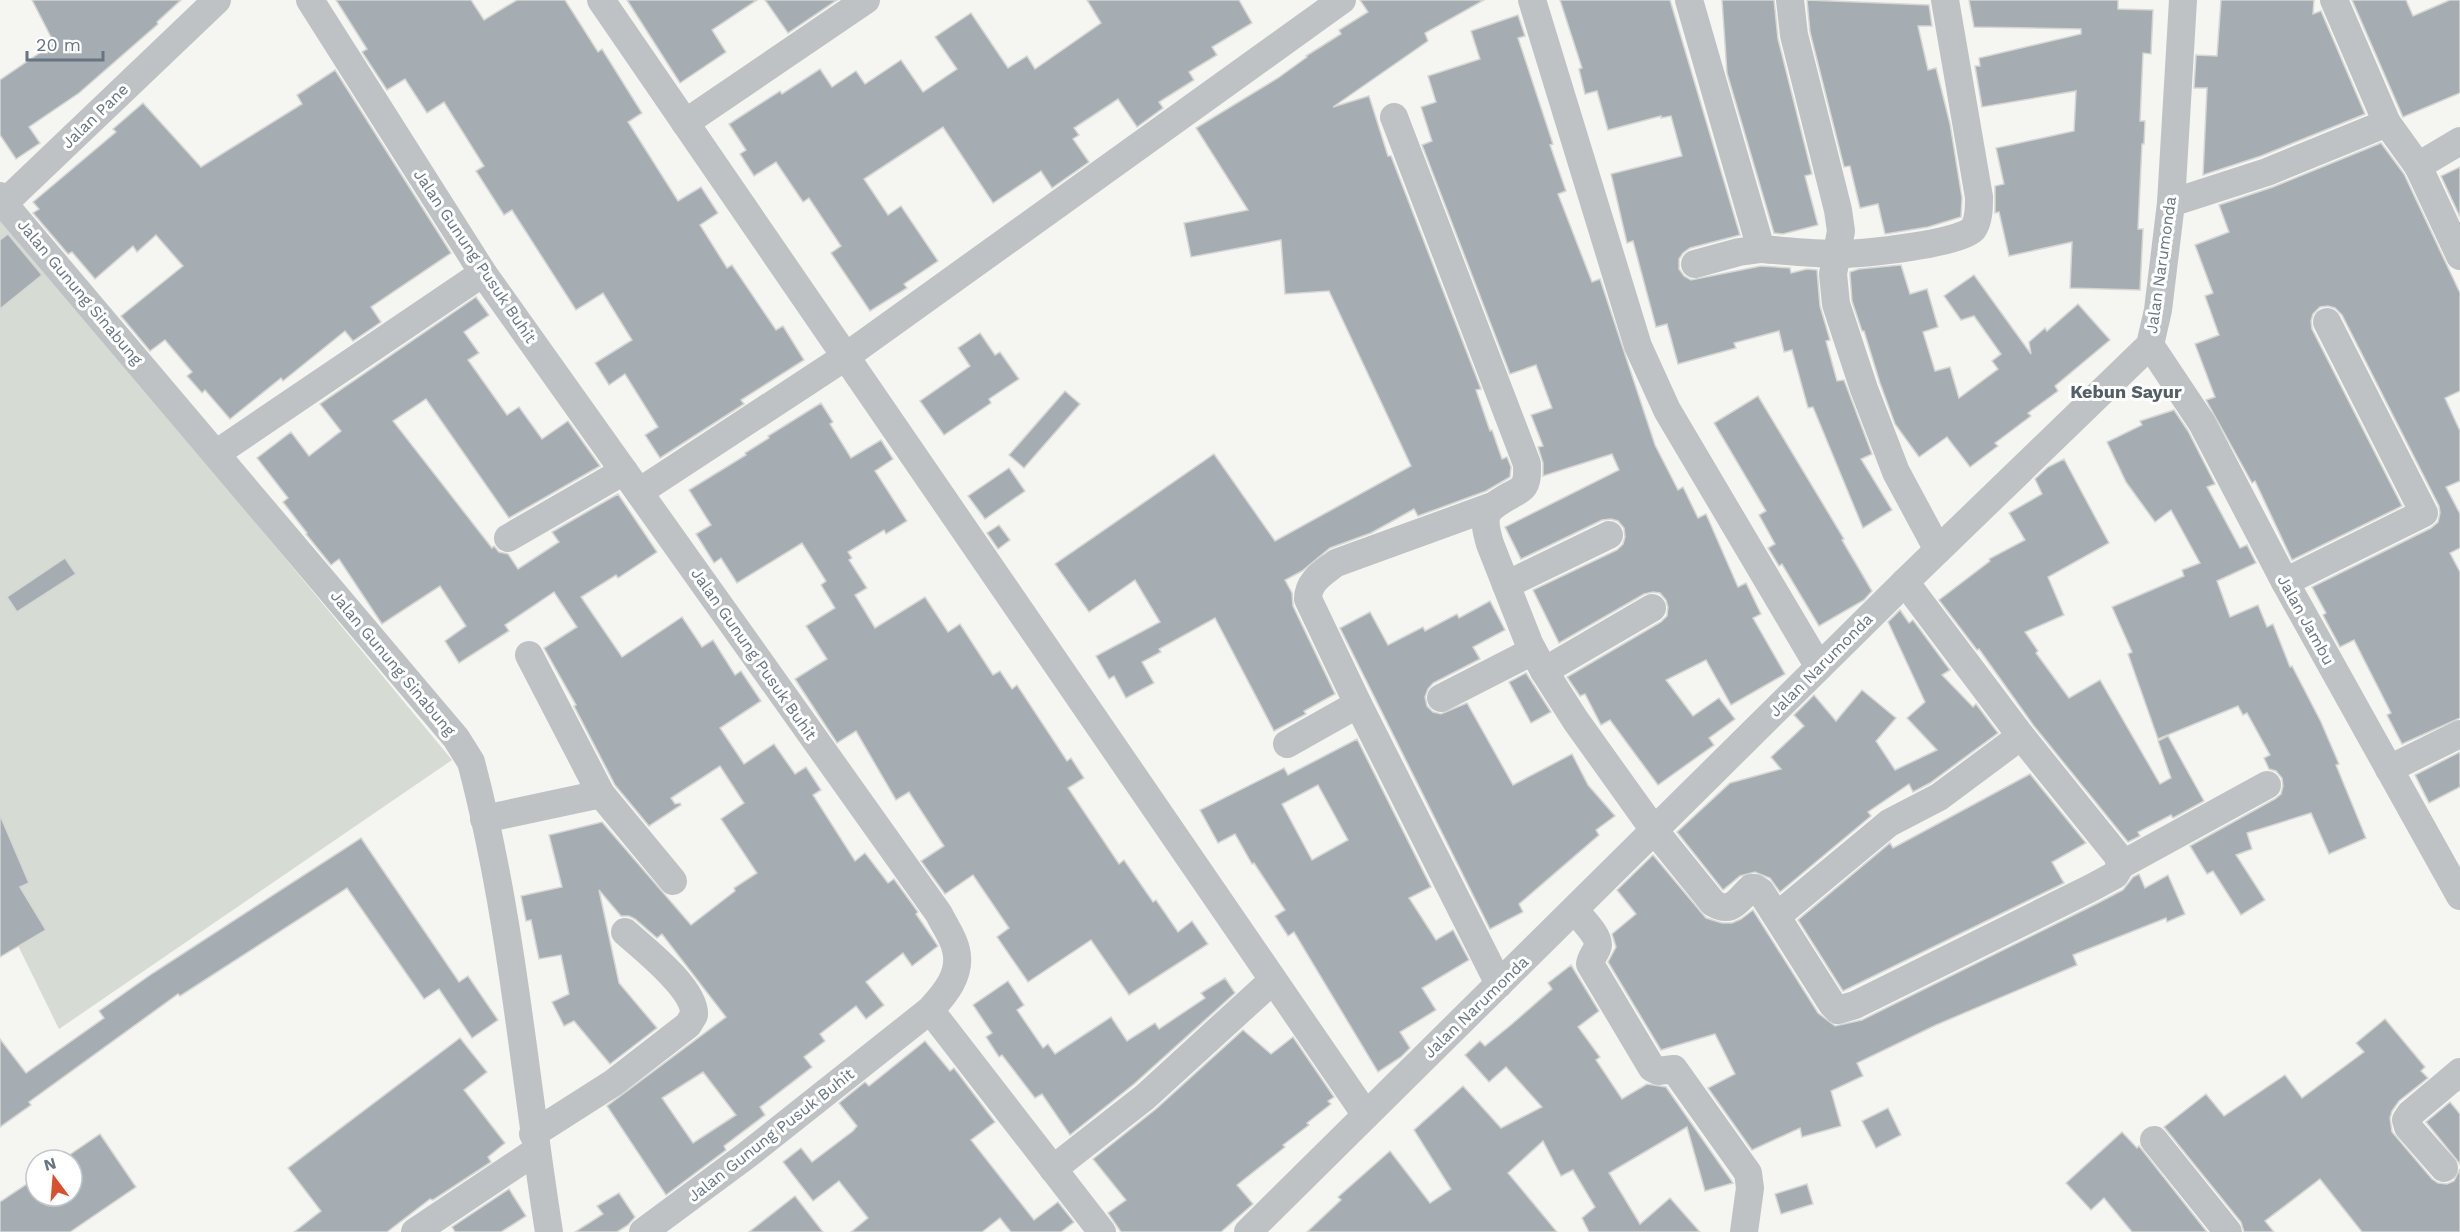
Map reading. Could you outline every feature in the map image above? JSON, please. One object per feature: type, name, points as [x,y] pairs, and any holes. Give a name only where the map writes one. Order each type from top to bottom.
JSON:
[{"type":"street","name":"Jalan Pane","points":[[1,202],[217,0]]},
{"type":"street","name":"Jalan Gunung Pusuk Buhit","points":[[310,0],[483,273],[939,914],[956,950],[955,975],[947,992],[930,1010],[747,1155],[643,1232]]},
{"type":"street","points":[[601,0],[1366,1115]]},
{"type":"street","points":[[685,123],[866,0]]},
{"type":"street","points":[[508,538],[632,481],[845,357],[1342,0]]},
{"type":"street","points":[[1532,0],[1638,346],[1666,410],[1819,667]]},
{"type":"street","points":[[1689,0],[1761,249]]},
{"type":"street","points":[[1790,0],[1794,35],[1838,210],[1841,231],[1833,274],[1836,304],[1864,388],[1896,472],[1938,550]]},
{"type":"street","points":[[1695,264],[1739,252],[1761,249],[1857,254],[1930,243],[1961,236],[1973,228],[1978,216],[1979,198],[1946,0]]},
{"type":"street","name":"Jalan Narumonda","points":[[1248,1232],[1905,582],[2150,345],[2157,319],[2171,203],[2183,0]]},
{"type":"street","points":[[2334,0],[2387,123],[2418,166],[2460,256]]},
{"type":"street","points":[[1394,117],[1527,464],[1527,480],[1523,488],[1490,507],[1336,562],[1308,589],[1308,599],[1358,704],[1499,984]]},
{"type":"street","points":[[2171,203],[2267,172],[2387,123]]},
{"type":"street","points":[[2418,166],[2460,141]]},
{"type":"street","name":"Jalan Gunung Sinabung","points":[[1,202],[217,453],[456,738],[471,762],[513,963],[534,1143],[549,1232]]},
{"type":"street","points":[[217,453],[483,273]]},
{"type":"street","points":[[2285,582],[2424,513],[2327,322]]},
{"type":"street","name":"Jalan Jambu","points":[[2150,345],[2202,423],[2285,582],[2460,896]]},
{"type":"street","points":[[1490,507],[1486,516],[1486,530],[1506,585],[1539,661],[1576,722],[1654,830],[1713,903],[1723,909],[1728,909],[1751,888],[1761,891],[1838,1010],[1855,1005],[2091,888],[2115,875],[2121,865],[2267,784]]},
{"type":"street","points":[[1506,585],[1609,535]]},
{"type":"street","points":[[1905,582],[2021,736],[2117,855],[2121,865]]},
{"type":"street","points":[[1441,698],[1539,661],[1652,608]]},
{"type":"street","points":[[529,655],[602,794],[673,881]]},
{"type":"street","points":[[1287,744],[1358,704]]},
{"type":"street","points":[[2389,769],[2460,734]]},
{"type":"street","points":[[1777,916],[1889,823],[1938,797],[2021,736]]},
{"type":"street","points":[[484,819],[602,794]]},
{"type":"street","points":[[1575,910],[1597,939],[1598,947],[1590,964],[1652,1068],[1658,1071],[1674,1069],[1748,1173],[1750,1188],[1744,1232]]},
{"type":"street","points":[[415,1232],[688,1025],[694,1015],[693,1004],[689,998],[664,967],[625,932]]},
{"type":"street","points":[[1053,1169],[1145,1097],[1273,980]]},
{"type":"street","points":[[930,1010],[1102,1232]]},
{"type":"street","points":[[2444,1168],[2408,1126],[2406,1120],[2410,1113],[2460,1072]]},
{"type":"street","points":[[2154,1140],[2228,1232]]},
{"type":"shaded area","points":[[0,213],[452,760],[59,1029],[0,909]]},
{"type":"building","points":[[32,0],[181,0],[157,22],[158,24],[79,93],[29,127],[40,143],[16,159],[0,135],[0,80],[54,43]]},
{"type":"building","points":[[336,0],[471,0],[484,20],[517,0],[565,0],[598,52],[602,49],[642,113],[628,122],[678,201],[701,187],[718,213],[700,225],[727,268],[732,265],[776,330],[783,326],[804,360],[741,400],[744,404],[660,458],[645,435],[658,427],[625,374],[609,385],[595,363],[632,340],[603,293],[576,310],[512,210],[504,215],[476,171],[484,166],[444,102],[427,113],[405,79],[387,90],[362,52],[367,49]]},
{"type":"building","points":[[627,0],[757,0],[712,30],[726,52],[680,83]]},
{"type":"building","points":[[765,0],[837,0],[788,33]]},
{"type":"building","points":[[1087,0],[1239,0],[1252,23],[1212,47],[1217,55],[1189,72],[1194,80],[1159,102],[1163,108],[1137,127],[1118,99],[1074,128],[1079,135],[1073,139],[1089,162],[1052,188],[1041,171],[993,203],[943,127],[864,179],[888,215],[901,206],[938,261],[904,284],[907,288],[870,311],[831,253],[841,246],[809,198],[803,202],[776,162],[754,176],[740,154],[746,150],[729,124],[780,91],[782,94],[820,69],[832,87],[856,71],[865,84],[901,60],[923,92],[957,69],[935,37],[971,13],[1008,68],[1027,56],[1035,69],[1101,23]]},
{"type":"building","points":[[1360,0],[1484,0],[1425,33],[1428,41],[1333,107],[1369,96],[1388,156],[1391,156],[1481,389],[1476,390],[1490,431],[1492,430],[1502,459],[1507,457],[1511,467],[1510,477],[1486,491],[1418,516],[1414,509],[1371,533],[1330,548],[1302,571],[1285,580],[1292,593],[1293,606],[1335,694],[1304,711],[1306,714],[1274,731],[1215,618],[1159,649],[1161,652],[1142,662],[1154,683],[1126,698],[1114,676],[1109,679],[1096,656],[1160,622],[1135,580],[1089,612],[1055,564],[1214,454],[1275,541],[1411,466],[1329,291],[1285,294],[1281,240],[1191,257],[1184,223],[1248,210],[1196,128],[1278,78],[1306,56],[1341,34],[1339,30],[1368,12]]},
{"type":"building","points":[[1560,0],[1670,0],[1740,235],[1690,248],[1679,259],[1679,269],[1691,280],[1761,266],[1790,268],[1791,273],[1807,269],[1817,270],[1820,306],[1830,340],[1826,341],[1837,381],[1844,380],[1872,454],[1861,459],[1892,510],[1863,528],[1813,407],[1808,408],[1792,350],[1784,352],[1779,331],[1734,343],[1736,348],[1678,364],[1667,324],[1656,327],[1633,241],[1627,243],[1611,174],[1682,156],[1671,116],[1661,118],[1661,116],[1608,130],[1597,91],[1585,94],[1579,69],[1582,68]]},
{"type":"building","points":[[1722,0],[1774,0],[1778,39],[1812,174],[1805,176],[1818,225],[1783,234],[1774,233],[1727,73]]},
{"type":"building","points":[[1807,0],[1929,5],[1932,26],[1918,26],[1928,70],[1936,68],[1950,124],[1962,198],[1961,217],[1928,227],[1885,234],[1878,204],[1860,208],[1850,166],[1844,167],[1810,32]]},
{"type":"building","points":[[1969,0],[2118,0],[2118,9],[2153,10],[2151,54],[2143,53],[2140,121],[2145,121],[2138,229],[2143,229],[2140,290],[2070,288],[2072,242],[2009,256],[1999,212],[1995,213],[1995,186],[2004,184],[1996,148],[2074,131],[2076,91],[1982,107],[1975,66],[1980,66],[1979,58],[2081,34],[2081,29],[1974,27]]},
{"type":"building","points":[[2221,0],[2314,0],[2313,14],[2321,11],[2365,114],[2261,156],[2203,175],[2207,88],[2194,88],[2196,55],[2217,56]]},
{"type":"building","points":[[2352,0],[2406,0],[2413,16],[2450,0],[2460,0],[2460,93],[2403,117]]},
{"type":"building","points":[[1518,15],[1525,36],[1518,38],[1566,191],[1558,194],[1592,282],[1600,279],[1655,445],[1678,490],[1683,487],[1698,518],[1706,514],[1738,587],[1746,583],[1761,614],[1753,618],[1785,674],[1731,705],[1706,660],[1666,680],[1693,716],[1719,698],[1735,719],[1709,738],[1714,745],[1658,785],[1610,720],[1601,725],[1585,694],[1580,696],[1567,677],[1661,622],[1667,616],[1666,600],[1660,593],[1644,594],[1559,643],[1533,590],[1617,550],[1623,544],[1624,528],[1618,521],[1602,520],[1521,559],[1505,527],[1619,470],[1612,454],[1543,476],[1543,463],[1538,447],[1543,446],[1531,415],[1552,408],[1536,365],[1510,374],[1422,145],[1432,141],[1421,107],[1436,102],[1428,76],[1480,59],[1471,31]]},
{"type":"building","points":[[335,70],[451,253],[371,307],[381,322],[353,341],[345,331],[283,381],[281,378],[230,419],[205,390],[202,393],[187,376],[192,372],[165,340],[150,351],[121,316],[183,266],[156,235],[137,252],[133,246],[95,279],[72,252],[68,254],[33,213],[39,209],[33,202],[116,132],[113,129],[143,103],[201,167],[302,104],[297,95]]},
{"type":"building","points":[[2381,143],[2404,174],[2460,293],[2460,391],[2445,398],[2460,431],[2460,481],[2446,487],[2460,514],[2460,548],[2450,553],[2460,572],[2460,718],[2402,744],[2387,715],[2391,713],[2354,640],[2340,647],[2323,615],[2326,613],[2312,587],[2431,528],[2438,522],[2440,513],[2439,506],[2342,315],[2335,308],[2320,307],[2313,314],[2312,329],[2402,506],[2292,560],[2255,481],[2252,483],[2206,400],[2215,397],[2195,344],[2219,335],[2205,296],[2213,293],[2195,245],[2229,232],[2219,205],[2273,187]]},
{"type":"building","points":[[2460,167],[2460,217],[2441,176]]},
{"type":"building","points":[[8,234],[42,275],[0,309],[0,240]]},
{"type":"building","points":[[1901,265],[1910,294],[1927,289],[1938,327],[1923,332],[1935,371],[1950,367],[1959,398],[1998,369],[1992,361],[2001,354],[1974,316],[1961,320],[1944,296],[1974,275],[2031,354],[2029,342],[2045,328],[2047,331],[2078,304],[2110,340],[2055,386],[2058,391],[2028,413],[2031,416],[1995,443],[1998,446],[1970,467],[1947,437],[1919,457],[1895,424],[1852,301],[1850,272]]},
{"type":"building","points":[[476,297],[489,315],[464,332],[479,353],[468,360],[507,415],[519,407],[542,439],[568,421],[600,466],[509,518],[426,399],[393,421],[492,548],[494,546],[499,552],[508,554],[518,569],[559,542],[552,532],[618,494],[657,552],[618,578],[616,575],[581,597],[622,657],[682,617],[702,647],[713,640],[735,675],[741,671],[761,701],[720,728],[744,764],[774,744],[795,774],[806,767],[821,790],[813,795],[855,861],[865,853],[888,883],[894,879],[918,912],[916,914],[938,946],[912,966],[903,953],[866,982],[884,1005],[866,1019],[856,1006],[820,1034],[825,1041],[804,1057],[812,1067],[760,1107],[765,1115],[724,1146],[726,1150],[666,1195],[607,1106],[726,1017],[662,934],[657,938],[635,919],[621,916],[599,890],[619,983],[657,1028],[610,1064],[574,1021],[564,1026],[552,1002],[569,994],[561,955],[539,959],[531,920],[526,921],[521,896],[562,887],[549,835],[602,822],[691,925],[735,891],[734,888],[757,873],[721,819],[744,803],[720,766],[671,798],[675,804],[680,803],[681,805],[649,826],[615,785],[574,706],[576,705],[544,648],[577,627],[554,592],[505,625],[509,631],[459,663],[445,641],[466,626],[440,586],[382,624],[339,559],[331,565],[306,534],[283,502],[288,498],[257,458],[291,432],[309,456],[341,431],[320,404]],"holes":[[[703,1072],[736,1115],[693,1143],[662,1098]]]},
{"type":"building","points":[[980,333],[995,355],[1000,352],[1019,379],[989,399],[991,403],[944,435],[920,401],[970,366],[958,348]]},
{"type":"building","points":[[1065,391],[1080,404],[1024,468],[1009,455]]},
{"type":"building","points":[[1758,396],[1844,539],[1842,540],[1872,591],[1864,600],[1819,626],[1782,564],[1779,566],[1768,548],[1775,544],[1759,515],[1766,511],[1714,423]]},
{"type":"building","points":[[821,403],[833,422],[830,424],[851,458],[881,440],[893,459],[875,471],[907,521],[886,534],[884,530],[848,552],[852,558],[849,560],[867,588],[855,595],[875,628],[925,597],[948,632],[960,624],[993,675],[1000,671],[1012,689],[1017,685],[1067,761],[1071,758],[1084,778],[1068,788],[1119,864],[1124,860],[1153,902],[1156,900],[1178,932],[1192,921],[1208,944],[1129,995],[1091,940],[1028,982],[997,937],[1009,928],[973,875],[945,894],[921,861],[944,846],[909,792],[896,800],[856,731],[837,743],[795,679],[827,659],[806,626],[835,608],[821,585],[826,581],[802,543],[737,583],[721,558],[714,563],[696,534],[711,525],[689,490],[746,455],[745,453],[769,438],[768,436]]},
{"type":"building","points":[[2174,410],[2188,431],[2215,484],[2207,487],[2240,548],[2247,545],[2256,563],[2217,581],[2230,617],[2258,605],[2267,627],[2273,624],[2290,667],[2292,666],[2321,722],[2366,838],[2329,854],[2311,813],[2247,833],[2252,849],[2236,855],[2265,900],[2241,915],[2213,871],[2207,874],[2190,846],[2275,799],[2281,794],[2282,778],[2276,771],[2269,769],[2264,758],[2270,755],[2247,713],[2243,715],[2238,706],[2158,739],[2128,654],[2132,652],[2112,607],[2184,576],[2182,570],[2200,563],[2171,510],[2155,522],[2126,482],[2107,442],[2142,425],[2140,421]]},
{"type":"building","points":[[2064,459],[2109,543],[2048,577],[2064,615],[2025,632],[2038,651],[2036,653],[2069,698],[2100,680],[2160,784],[2171,778],[2158,741],[2168,736],[2204,801],[2173,818],[2171,815],[2138,832],[2140,836],[2128,842],[2034,726],[1979,649],[1977,650],[1939,600],[1990,561],[1989,559],[2025,540],[2009,513],[2042,494],[2035,479],[2048,467]]},
{"type":"building","points":[[1009,468],[1025,491],[985,519],[968,496]]},
{"type":"building","points":[[999,525],[1010,540],[998,549],[987,533]]},
{"type":"building","points":[[65,558],[76,574],[17,612],[7,597]]},
{"type":"building","points":[[1490,601],[1505,630],[1473,647],[1480,659],[1433,683],[1425,697],[1427,706],[1433,712],[1441,714],[1467,703],[1513,785],[1572,754],[1588,785],[1615,816],[1596,830],[1599,835],[1519,904],[1523,912],[1490,929],[1340,628],[1370,612],[1388,645],[1423,627],[1425,631],[1457,614],[1459,618]]},
{"type":"building","points":[[1900,610],[1909,623],[1913,620],[1950,670],[1942,675],[1973,707],[1976,704],[1998,733],[1930,783],[1913,792],[1909,784],[1868,812],[1871,816],[1780,892],[1770,878],[1755,872],[1740,876],[1723,890],[1677,832],[1730,783],[1781,769],[1771,757],[1804,726],[1794,715],[1814,695],[1836,721],[1862,690],[1896,718],[1876,741],[1895,770],[1937,750],[1907,718],[1925,702],[1888,622]]},
{"type":"building","points":[[1526,673],[1551,712],[1531,723],[1509,682]]},
{"type":"building","points":[[1357,739],[1431,887],[1409,898],[1436,940],[1453,930],[1469,960],[1422,988],[1436,1010],[1400,1032],[1410,1048],[1378,1072],[1294,932],[1288,936],[1275,916],[1285,910],[1254,863],[1252,864],[1235,834],[1218,843],[1200,810],[1284,768],[1288,775]],"holes":[[[1318,785],[1348,840],[1312,860],[1282,804]]]},
{"type":"building","points":[[2460,752],[2460,787],[2429,803],[2415,775]]},
{"type":"building","points":[[2030,774],[2086,843],[2052,862],[2064,883],[1843,991],[1798,920],[1890,843],[1893,848]]},
{"type":"building","points":[[0,815],[29,883],[20,887],[46,930],[0,957]]},
{"type":"building","points":[[361,838],[459,982],[468,976],[498,1020],[472,1038],[439,989],[424,999],[347,888],[180,996],[178,994],[29,1102],[31,1105],[0,1127],[0,1039],[26,1073],[104,1018],[99,1011],[153,973]]},
{"type":"building","points":[[1653,855],[1706,918],[1722,923],[1732,923],[1753,910],[1818,1013],[1835,1026],[1862,1020],[2098,903],[2123,890],[2133,877],[2139,874],[2145,888],[2168,875],[2185,914],[2167,922],[2166,918],[2073,955],[2077,965],[1936,1025],[1857,1063],[1863,1076],[1831,1091],[1841,1126],[1802,1137],[1800,1128],[1752,1150],[1708,1088],[1735,1074],[1715,1034],[1661,1050],[1608,962],[1616,947],[1612,934],[1636,914],[1617,890]]},
{"type":"building","points":[[1571,965],[1599,1011],[1578,1027],[1600,1057],[1596,1060],[1622,1099],[1647,1084],[1666,1087],[1733,1183],[1705,1191],[1687,1127],[1609,1173],[1640,1224],[1670,1198],[1700,1232],[1589,1232],[1582,1218],[1595,1207],[1573,1170],[1561,1176],[1543,1141],[1508,1173],[1557,1232],[1307,1232],[1341,1200],[1338,1197],[1390,1151],[1430,1203],[1451,1189],[1414,1130],[1463,1086],[1501,1128],[1542,1107],[1506,1067],[1489,1082],[1465,1055],[1480,1041],[1485,1046],[1512,1024],[1552,989],[1548,983]]},
{"type":"building","points":[[1225,978],[1235,993],[1134,1084],[1070,1135],[1042,1094],[1035,1098],[1002,1055],[999,1057],[986,1037],[992,1033],[973,1005],[1008,981],[1024,1005],[1017,1010],[1043,1048],[1048,1044],[1055,1054],[1111,1017],[1127,1041],[1155,1023],[1159,1029],[1205,998],[1201,993]]},
{"type":"building","points":[[2385,1019],[2425,1067],[2421,1071],[2428,1078],[2399,1101],[2392,1111],[2390,1118],[2392,1132],[2438,1183],[2447,1184],[2454,1181],[2460,1169],[2460,1232],[2362,1232],[2320,1179],[2265,1221],[2274,1232],[2244,1232],[2241,1222],[2164,1127],[2206,1094],[2224,1116],[2285,1075],[2302,1098],[2364,1052],[2356,1043]]},
{"type":"building","points":[[1243,1030],[1271,1054],[1293,1037],[1334,1097],[1328,1101],[1331,1104],[1283,1145],[1285,1147],[1237,1185],[1253,1204],[1221,1232],[1121,1232],[1108,1213],[1126,1200],[1093,1159],[1156,1109]]},
{"type":"building","points":[[460,1038],[487,1072],[464,1090],[505,1143],[488,1157],[491,1162],[433,1200],[430,1199],[387,1232],[294,1232],[321,1211],[288,1168]]},
{"type":"building","points":[[925,1041],[950,1071],[954,1068],[995,1122],[971,1140],[1034,1220],[1058,1202],[1074,1222],[1061,1232],[1011,1232],[1000,1218],[982,1232],[851,1232],[868,1218],[839,1181],[813,1201],[783,1162],[801,1148],[812,1162],[853,1131],[857,1126],[839,1103],[865,1082],[869,1086]]},
{"type":"building","points":[[2450,1102],[2460,1114],[2460,1164],[2426,1122]]},
{"type":"building","points":[[1888,1108],[1901,1135],[1876,1148],[1862,1121]]},
{"type":"building","points":[[2122,1132],[2137,1148],[2139,1146],[2207,1232],[2132,1232],[2104,1198],[2091,1210],[2066,1183]]},
{"type":"building","points":[[100,1134],[136,1187],[70,1232],[0,1232],[0,1202],[24,1186],[24,1208],[84,1208],[84,1148],[80,1148]]},
{"type":"building","points":[[1807,1184],[1813,1204],[1781,1214],[1775,1194]]},
{"type":"building","points":[[509,1189],[526,1216],[501,1232],[455,1232],[452,1227]]},
{"type":"building","points":[[619,1193],[635,1217],[628,1225],[617,1232],[575,1232],[603,1214],[597,1206]]},
{"type":"building","points":[[795,1196],[823,1232],[749,1232]]},
{"type":"district","name":"Kebun Sayur","points":[[2126,391]]}]
